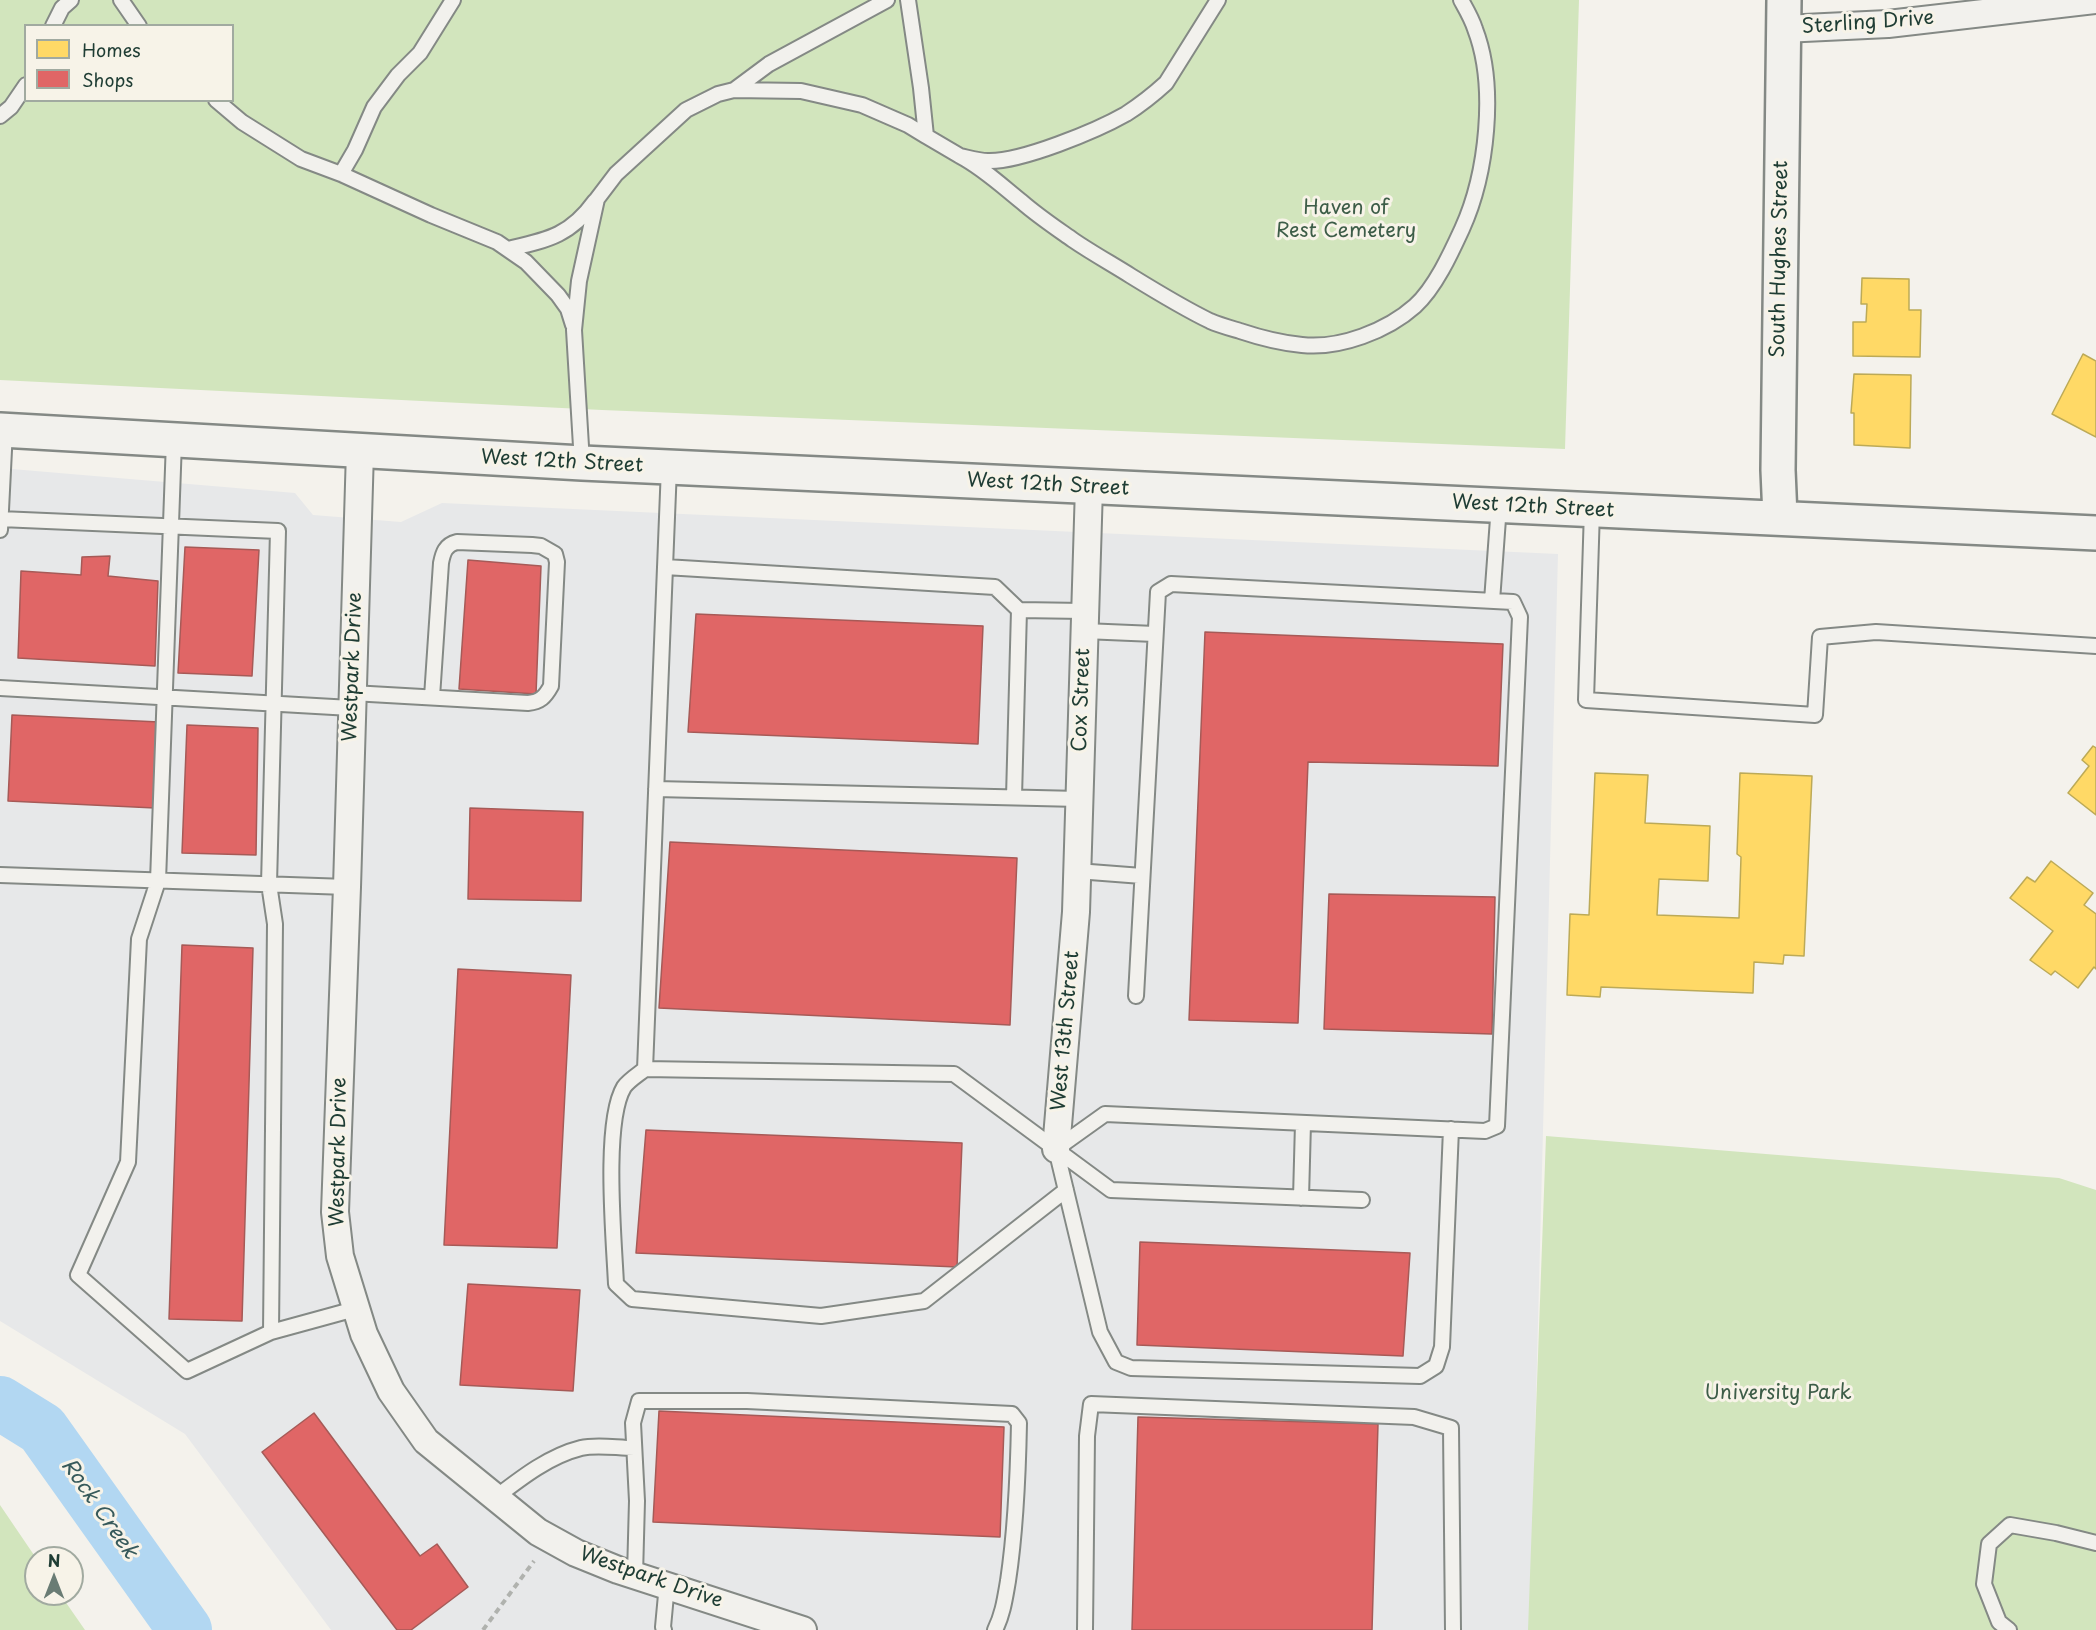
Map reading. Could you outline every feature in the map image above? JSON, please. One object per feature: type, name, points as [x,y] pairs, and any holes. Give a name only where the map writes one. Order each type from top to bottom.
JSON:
[{"type":"main road","name":"South Hughes Street","points":[[1780,517],[1778,470],[1783,15]]},
{"type":"main road","name":"West 12th Street","points":[[2,430],[582,464],[2096,533]]},
{"type":"street","name":"Sterling Drive","points":[[1783,15],[1888,24],[2096,0]]},
{"type":"street","name":"Westpark Drive","points":[[360,452],[335,1212],[340,1256],[364,1334],[391,1391],[426,1441],[495,1498],[547,1536],[576,1552],[635,1575],[803,1630]]},
{"type":"street","name":"Cox Street","points":[[1076,912],[1089,487]]},
{"type":"street","name":"West 13th Street","points":[[1056,1149],[1076,912]]},
{"type":"lane","points":[[54,24],[62,8],[71,0]]},
{"type":"lane","points":[[121,0],[138,24]]},
{"type":"lane","points":[[341,174],[355,150],[374,107],[398,75],[420,53],[453,0]]},
{"type":"lane","points":[[734,90],[769,64],[887,0]]},
{"type":"lane","points":[[908,0],[926,136]]},
{"type":"lane","points":[[960,156],[988,161],[1016,158],[1079,135],[1126,114],[1166,83],[1218,0]]},
{"type":"lane","points":[[508,249],[547,240],[568,229],[586,213],[616,174],[686,110],[718,94],[734,90],[801,91],[862,105],[908,125],[976,164],[1023,204],[1073,240],[1211,322],[1270,341],[1305,346],[1336,343],[1366,336],[1386,327],[1416,306],[1429,289],[1452,251],[1465,222],[1478,181],[1485,138],[1486,93],[1483,59],[1476,29],[1461,0]]},
{"type":"lane","points":[[0,116],[11,107],[24,88]]},
{"type":"lane","points":[[218,102],[242,122],[301,159],[341,174],[497,242],[508,249],[526,262],[558,295],[568,309],[574,330]]},
{"type":"lane","points":[[582,464],[574,330],[579,281],[597,199]]},
{"type":"lane","points":[[0,530],[2,430]]},
{"type":"lane","points":[[174,441],[158,881],[140,939],[128,1162],[78,1275],[187,1371],[271,1332],[355,1309]]},
{"type":"lane","points":[[645,1069],[669,468]]},
{"type":"lane","points":[[1492,601],[1499,505]]},
{"type":"lane","points":[[1592,510],[1586,700],[1815,716],[1820,637],[1876,632],[2096,646]]},
{"type":"lane","points":[[0,519],[278,531],[269,884],[276,924],[271,1332]]},
{"type":"lane","points":[[0,688],[273,704],[432,697],[537,702],[546,695],[551,686],[557,562],[555,554],[541,546],[532,545],[457,542],[450,544],[442,555],[441,563],[432,697]]},
{"type":"lane","points":[[665,567],[995,587],[1019,610],[1155,634]]},
{"type":"lane","points":[[1056,1149],[1106,1114],[1485,1131],[1497,1126],[1520,617],[1513,602],[1171,584],[1158,592],[1136,996]]},
{"type":"lane","points":[[1014,797],[1019,610]]},
{"type":"lane","points":[[656,789],[1079,799]]},
{"type":"lane","points":[[1077,871],[1142,876]]},
{"type":"lane","points":[[0,875],[347,887]]},
{"type":"lane","points":[[1066,1190],[924,1300],[820,1316],[632,1299],[616,1284],[612,1159],[615,1115],[624,1086],[645,1069],[954,1074],[1111,1190],[1362,1200]]},
{"type":"lane","points":[[1301,1198],[1303,1123]]},
{"type":"lane","points":[[1056,1149],[1100,1332],[1116,1362],[1131,1368],[1420,1376],[1436,1366],[1442,1347],[1451,1129]]},
{"type":"lane","points":[[635,1575],[637,1501],[633,1423],[639,1401],[747,1401],[1012,1414],[1019,1423],[1018,1490],[1002,1618],[995,1630]]},
{"type":"lane","points":[[1084,1630],[1087,1436],[1091,1404],[1414,1417],[1451,1428],[1453,1630]]},
{"type":"lane","points":[[495,1498],[524,1476],[553,1459],[583,1448],[634,1448]]},
{"type":"lane","points":[[2009,1630],[1999,1622],[1984,1584],[1989,1544],[2010,1526],[2056,1533],[2096,1543]]},
{"type":"lane","points":[[661,1629],[667,1584]]},
{"type":"path","points":[[483,1630],[531,1569],[547,1536]]},
{"type":"shaded area","points":[[0,468],[295,493],[313,515],[401,522],[442,503],[1558,554],[1530,1630],[331,1630],[185,1434],[0,1321]]},
{"type":"green space","name":"Haven of Rest Cemetery","points":[[0,0],[1579,0],[1565,449],[602,410],[0,380]]},
{"type":"green space","name":"University Park","points":[[1546,1136],[2059,1178],[2096,1190],[2096,1630],[1528,1630]]},
{"type":"green space","points":[[0,1505],[28,1546],[24,1546],[24,1606],[68,1606],[85,1630],[0,1630]]},
{"type":"building: Homes","points":[[1862,278],[1909,279],[1909,310],[1921,310],[1920,357],[1853,356],[1853,322],[1866,322],[1867,304],[1861,304]]},
{"type":"building: Homes","points":[[2083,354],[2096,361],[2096,437],[2052,414]]},
{"type":"building: Homes","points":[[1854,374],[1911,375],[1910,448],[1854,445],[1854,413],[1851,413]]},
{"type":"building: Homes","points":[[2093,746],[2096,748],[2096,815],[2068,793],[2089,766],[2082,760]]},
{"type":"building: Homes","points":[[1595,773],[1648,775],[1645,823],[1710,826],[1708,881],[1659,879],[1657,915],[1739,918],[1741,857],[1737,854],[1740,773],[1812,776],[1804,956],[1784,955],[1783,964],[1754,962],[1753,993],[1601,987],[1600,997],[1567,995],[1570,914],[1589,915]]},
{"type":"building: Homes","points":[[2051,861],[2093,893],[2084,905],[2096,914],[2096,969],[2094,967],[2078,988],[2055,971],[2051,975],[2030,960],[2053,931],[2010,898],[2027,877],[2035,882]]},
{"type":"building: Shops","points":[[185,547],[259,550],[252,676],[178,673]]},
{"type":"building: Shops","points":[[110,556],[108,576],[158,581],[155,666],[18,658],[21,571],[81,575],[82,557]]},
{"type":"building: Shops","points":[[468,560],[541,566],[536,694],[459,689]]},
{"type":"building: Shops","points":[[696,614],[983,626],[978,744],[688,732]]},
{"type":"building: Shops","points":[[1205,632],[1503,644],[1498,766],[1308,762],[1298,1023],[1189,1020]]},
{"type":"building: Shops","points":[[12,715],[159,722],[155,808],[8,801]]},
{"type":"building: Shops","points":[[187,725],[258,728],[256,855],[182,853]]},
{"type":"building: Shops","points":[[470,808],[583,812],[581,901],[468,899]]},
{"type":"building: Shops","points":[[670,842],[1017,858],[1010,1025],[659,1008]]},
{"type":"building: Shops","points":[[1329,894],[1495,897],[1492,1034],[1324,1029]]},
{"type":"building: Shops","points":[[182,945],[253,948],[242,1321],[169,1319]]},
{"type":"building: Shops","points":[[458,969],[571,975],[557,1248],[444,1245]]},
{"type":"building: Shops","points":[[646,1130],[962,1143],[957,1267],[636,1253]]},
{"type":"building: Shops","points":[[1140,1242],[1410,1253],[1403,1356],[1137,1345]]},
{"type":"building: Shops","points":[[468,1284],[580,1290],[573,1391],[460,1385]]},
{"type":"building: Shops","points":[[659,1411],[1004,1427],[1000,1537],[653,1522]]},
{"type":"building: Shops","points":[[314,1413],[420,1556],[437,1544],[468,1587],[411,1630],[397,1630],[262,1452]]},
{"type":"building: Shops","points":[[1138,1417],[1378,1424],[1372,1630],[1132,1630]]},
{"type":"waterway","name":"Rock Creek","points":[[0,1403],[42,1429],[185,1630]]}]
